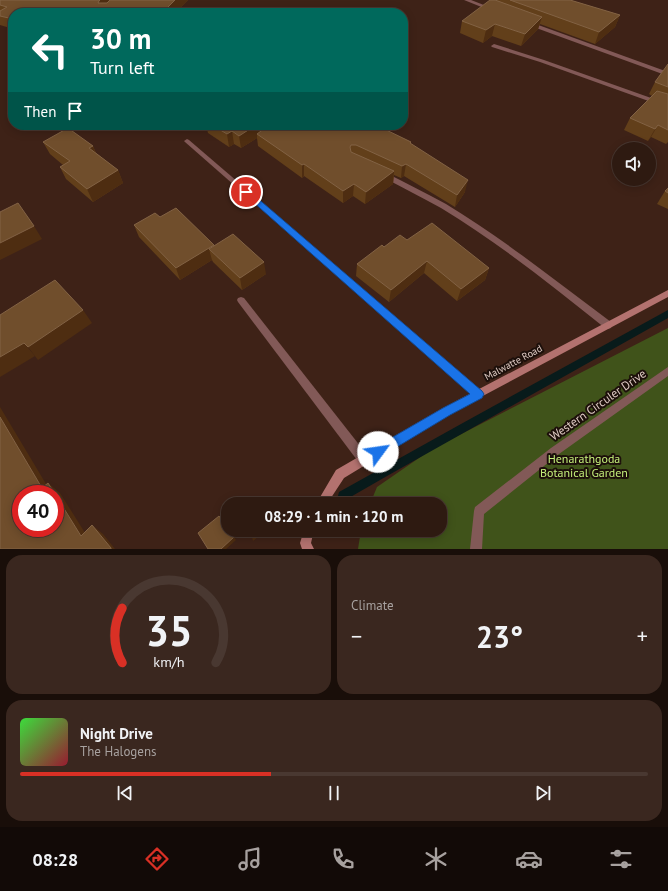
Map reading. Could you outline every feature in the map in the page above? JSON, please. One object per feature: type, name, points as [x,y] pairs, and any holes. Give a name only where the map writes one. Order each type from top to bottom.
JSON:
[{"type":"street","name":"Malwatte Road","points":[[325,497],[340,474],[446,411],[668,293]]},
{"type":"street","points":[[307,537],[306,543],[308,549]]},
{"type":"lane","points":[[466,0],[494,11]]},
{"type":"lane","points":[[523,21],[668,74]]},
{"type":"lane","points":[[494,46],[542,61],[668,106]]},
{"type":"lane","points":[[187,141],[479,394]]},
{"type":"lane","points":[[374,170],[415,189],[498,242],[608,325]]},
{"type":"lane","points":[[241,300],[364,460]]},
{"type":"lane","name":"Western Circuler Drive","points":[[476,549],[479,511],[555,451],[668,372]]},
{"type":"green space","name":"Henarathgoda Botanical Garden","points":[[668,328],[668,549],[358,549],[360,537],[447,537],[447,497],[373,497],[377,487],[432,449]]},
{"type":"building","points":[[0,0],[100,0],[98,3],[107,3],[110,0],[175,0],[167,8],[8,8],[8,18],[0,16],[0,11],[7,7],[0,5]]},
{"type":"building","points":[[490,0],[495,0],[542,17],[525,34],[495,24],[486,30],[462,21]]},
{"type":"building","points":[[510,0],[570,0],[620,15],[599,32]]},
{"type":"building","points":[[668,64],[668,87],[655,82]]},
{"type":"building","points":[[657,91],[668,94],[668,130],[658,125],[655,129],[630,118]]},
{"type":"building","points":[[64,130],[71,130],[93,146],[89,148],[118,170],[87,189],[60,167],[70,161],[43,142]]},
{"type":"building","points":[[220,130],[248,130],[239,136],[232,131],[227,134]]},
{"type":"building","points":[[262,130],[386,130],[411,142],[410,143],[468,180],[457,195],[406,164],[402,166],[356,145],[351,145],[351,152],[394,171],[366,192],[354,184],[343,191],[257,134]]},
{"type":"building","points":[[18,203],[34,226],[0,243],[0,212]]},
{"type":"building","points":[[176,208],[214,245],[176,268],[134,225],[155,213],[160,217]]},
{"type":"building","points":[[432,223],[489,268],[461,289],[427,261],[391,290],[357,264],[382,245],[384,247],[400,235],[407,240]]},
{"type":"building","points":[[233,234],[264,262],[240,278],[209,249]]},
{"type":"building","points":[[55,280],[83,310],[28,347],[24,343],[0,357],[0,315]]},
{"type":"building","points":[[0,417],[40,485],[12,485],[12,537],[64,537],[64,509],[81,536],[92,525],[111,549],[0,549]]},
{"type":"building","points":[[219,516],[221,519],[221,537],[234,537],[221,549],[208,549],[198,533]]},
{"type":"waterway","points":[[343,497],[464,427],[668,314]]},
{"type":"route","points":[[246,192],[479,394],[446,411],[378,452]]}]
